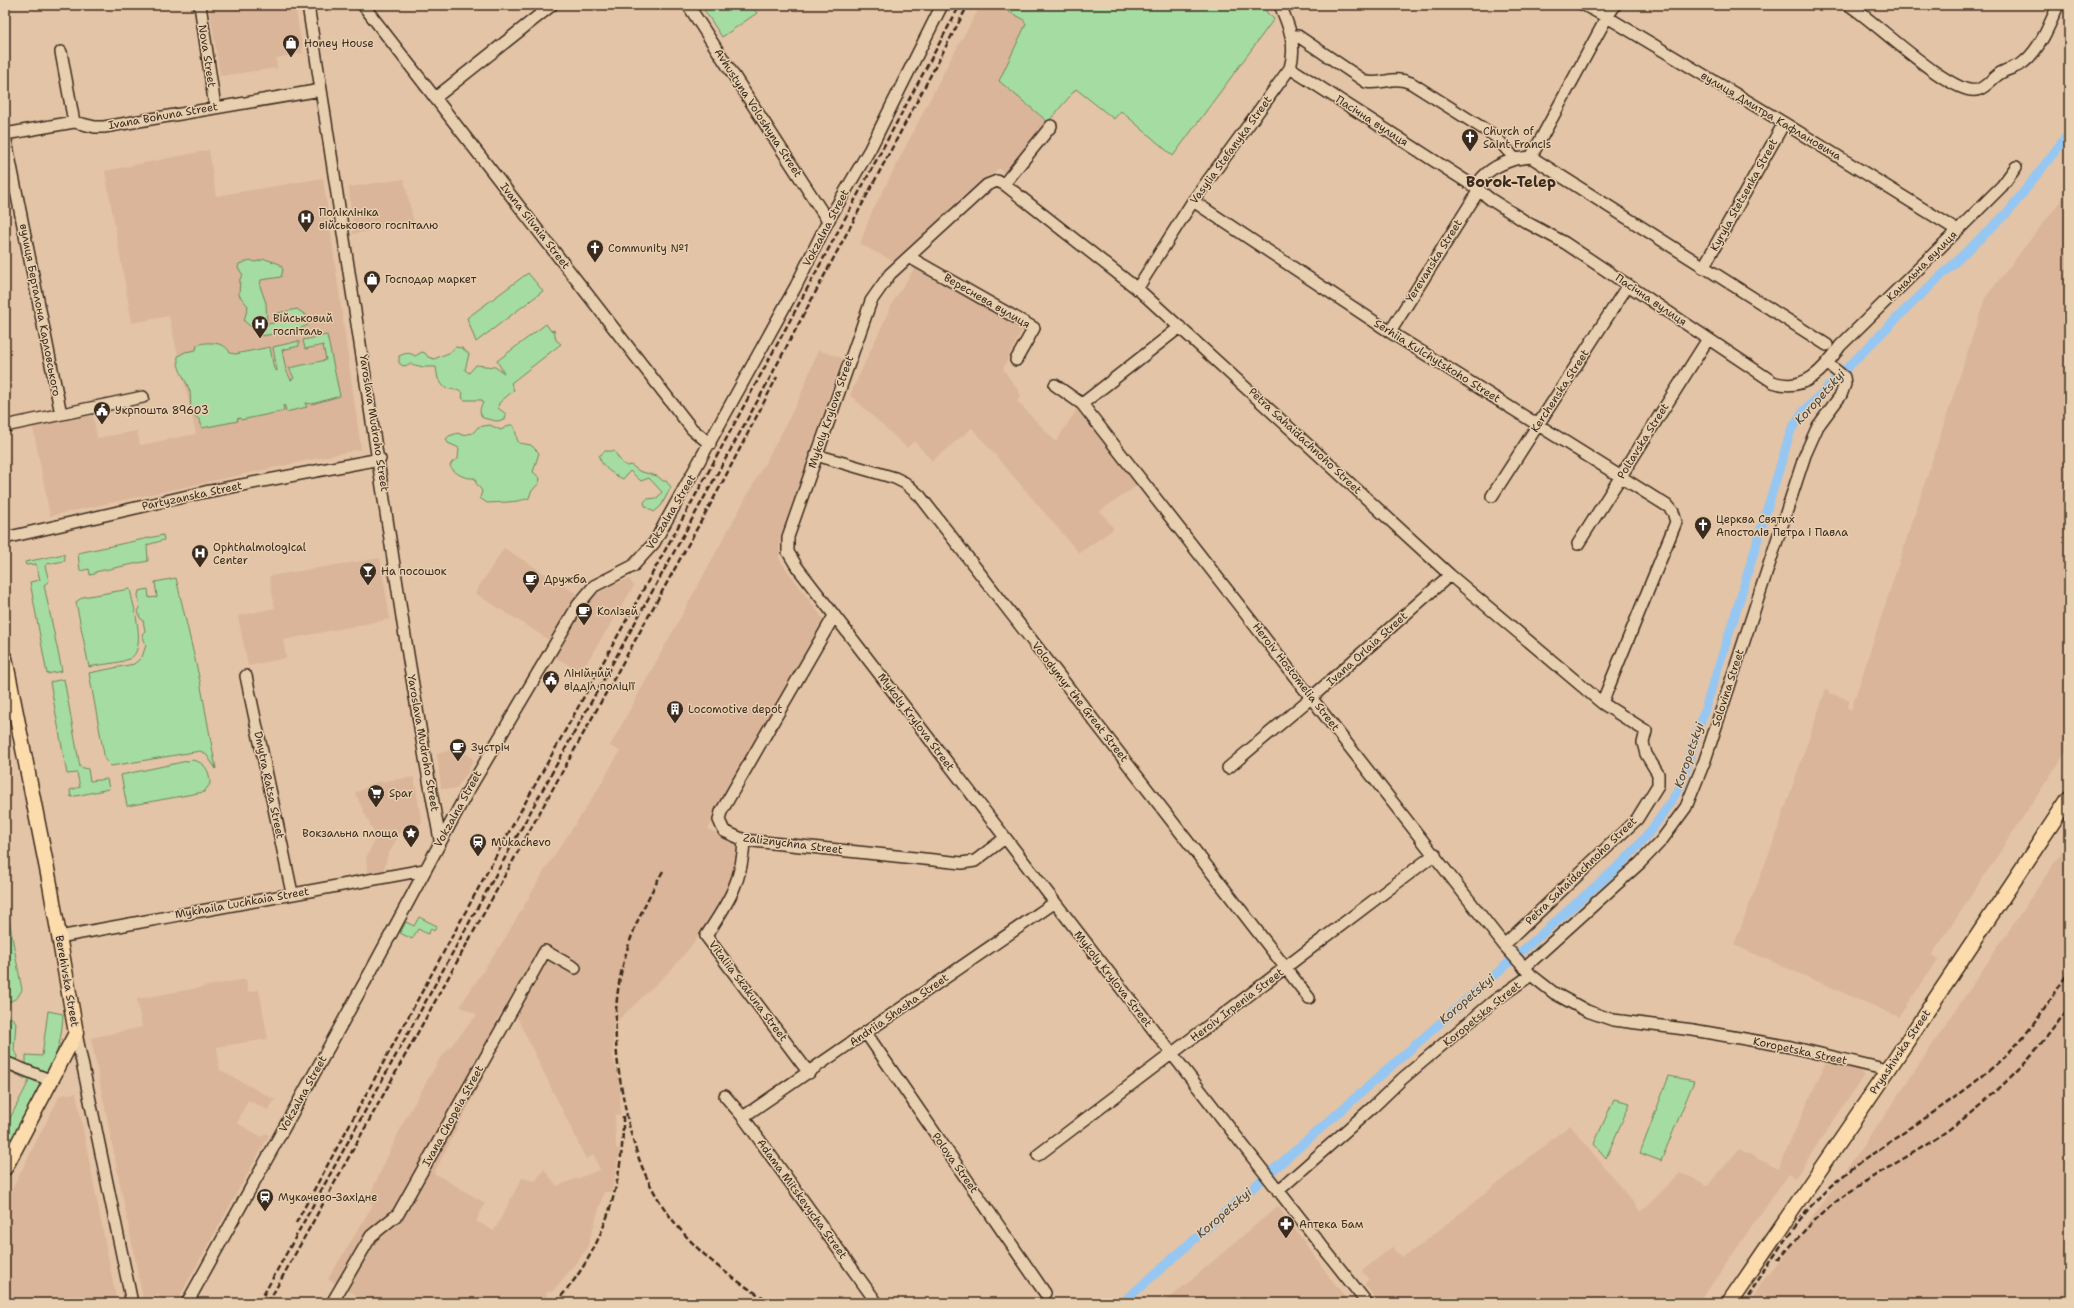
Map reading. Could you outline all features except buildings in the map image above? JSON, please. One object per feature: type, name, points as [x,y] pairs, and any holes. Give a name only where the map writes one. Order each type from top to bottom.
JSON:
[{"type":"main road","name":"Berehivska Street","points":[[5,660],[59,936],[76,1033]]},
{"type":"main road","name":"Pryashivska Street","points":[[1729,1303],[1888,1070],[2069,798]]},
{"type":"main road","points":[[5,1168],[76,1033]]},
{"type":"street","name":"Nova Street","points":[[200,5],[215,107]]},
{"type":"street","name":"Yaroslava Mudroho Street","points":[[308,5],[380,459],[425,757],[440,840]]},
{"type":"street","name":"Ivana Silvaia Street","points":[[363,5],[692,429],[710,444]]},
{"type":"street","points":[[435,98],[552,5]]},
{"type":"street","name":"Avhustyna Voloshyna Street","points":[[688,5],[828,221]]},
{"type":"street","name":"Vokzalna Street","points":[[187,1303],[371,971],[440,840],[578,605],[594,586],[633,566],[648,552],[710,444],[796,286],[828,221],[870,149],[942,5]]},
{"type":"street","name":"Vasylia Stefanyka Street","points":[[1137,289],[1193,202],[1290,68],[1294,56],[1292,36],[1280,5]]},
{"type":"street","name":"вулиця Дмитра Кафлановича","points":[[1584,5],[1607,16],[1958,230]]},
{"type":"street","points":[[1531,157],[1607,16],[1615,5]]},
{"type":"street","points":[[1849,5],[1865,15],[1929,68],[1951,83],[1964,88],[1978,90],[1984,87],[1999,74],[2024,62],[2045,33],[2058,5]]},
{"type":"street","points":[[1292,36],[1298,36],[1366,82],[1372,83],[1396,78],[1411,83],[1495,136],[1515,159]]},
{"type":"street","points":[[61,52],[74,122]]},
{"type":"street","name":"Пасічна вулиця","points":[[1290,68],[1476,188],[1490,199],[1565,243],[1773,382],[1784,386],[1795,386],[1815,375],[1836,370]]},
{"type":"street","name":"Ivana Bohuna Street","points":[[5,135],[74,122],[94,127],[104,127],[321,90]]},
{"type":"street","name":"Kyryla Stetsenka Street","points":[[1703,268],[1784,123]]},
{"type":"street","points":[[1004,184],[1051,126]]},
{"type":"street","name":"вулиця Берталона Карловського","points":[[5,135],[61,414]]},
{"type":"street","points":[[1476,188],[1488,171],[1498,164],[1515,159],[1531,157],[1703,268],[1827,345]]},
{"type":"street","name":"Канальна вулиця","points":[[1836,370],[1840,346],[1891,298],[2002,186],[2016,167]]},
{"type":"street","name":"Mykoly Krylova Street","points":[[1004,184],[997,181],[987,185],[890,274],[871,301],[788,537],[788,552],[794,564],[1054,903],[1259,1167],[1367,1303]]},
{"type":"street","name":"Petra Sahaidachnoho Street","points":[[1004,184],[1137,289],[1180,326],[1450,575],[1602,703],[1646,731],[1643,743],[1646,754],[1658,774],[1658,785],[1637,819],[1507,949]]},
{"type":"street","name":"Yerevanska Street","points":[[1390,332],[1476,188]]},
{"type":"street","name":"Serhiia Kulchytskoho Street","points":[[1193,202],[1390,332],[1669,507],[1674,512],[1676,522],[1602,703]]},
{"type":"street","name":"Вереснева вулиця","points":[[909,257],[1034,328],[1016,360]]},
{"type":"street","name":"Kerchenska Street","points":[[1492,496],[1628,285]]},
{"type":"street","points":[[1082,404],[1180,326]]},
{"type":"street","name":"Poltavska Street","points":[[1578,544],[1708,339]]},
{"type":"street","name":"Solovina Street","points":[[1524,968],[1640,863],[1661,841],[1686,807],[1705,760],[1805,455],[1818,426],[1841,395],[1845,384],[1836,370]]},
{"type":"street","name":"Heroiv Hostomelia Street","points":[[1055,385],[1082,404],[1435,854],[1507,949],[1524,968]]},
{"type":"street","points":[[5,426],[143,397]]},
{"type":"street","name":"Volodymyr the Great Street","points":[[816,455],[895,478],[905,483],[920,496],[1309,998]]},
{"type":"street","name":"Partyzanska Street","points":[[5,538],[205,492],[380,459]]},
{"type":"street","name":"Ivana Orlaia Street","points":[[1228,768],[1312,697],[1450,575]]},
{"type":"street","name":"Zaliznychna Street","points":[[834,616],[721,812],[719,820],[724,831],[744,840],[962,863],[975,861],[1005,838]]},
{"type":"street","name":"Dmytra Ratsa Street","points":[[246,676],[292,893]]},
{"type":"street","name":"Vitaliia Skakuna Street","points":[[744,840],[742,866],[735,889],[706,936],[809,1073]]},
{"type":"street","name":"Heroiv Irpenia Street","points":[[1038,1155],[1172,1055],[1435,854]]},
{"type":"street","name":"Mykhaila Luchkaia Street","points":[[59,936],[424,870]]},
{"type":"street","name":"Andriia Shasha Street","points":[[743,1117],[1054,903]]},
{"type":"street","name":"Ivana Chopeia Street","points":[[332,1303],[371,1236],[398,1214],[545,951],[575,968]]},
{"type":"street","name":"Koropetska Street","points":[[1275,1187],[1374,1106],[1402,1079],[1499,997],[1524,968],[1554,993],[1587,1011],[1613,1020],[1693,1030],[1783,1046],[1888,1070]]},
{"type":"street","name":"Berehivska Street","points":[[76,1033],[132,1303]]},
{"type":"street","name":"Polova Street","points":[[866,1033],[1045,1293]]},
{"type":"street","points":[[5,1062],[52,1081]]},
{"type":"street","name":"Adama Mitskevycha Street","points":[[726,1096],[743,1117],[877,1303]]},
{"type":"shaded area","points":[[209,5],[295,5],[303,53],[276,58],[277,68],[220,76]]},
{"type":"shaded area","points":[[981,5],[996,5],[1023,19],[1026,24],[999,81],[1048,122],[1005,173],[999,168],[968,195],[966,193],[954,205],[955,207],[895,262],[860,244],[870,216],[949,62]]},
{"type":"shaded area","name":"Військовий госпіталь","points":[[209,150],[216,196],[323,178],[361,449],[50,516],[33,427],[93,415],[97,438],[137,431],[140,445],[196,434],[169,316],[132,323],[105,171]]},
{"type":"shaded area","points":[[404,179],[414,223],[353,234],[349,187]]},
{"type":"shaded area","points":[[2069,190],[2069,747],[1932,955],[1938,959],[1899,1017],[1734,945],[1773,843],[1826,689],[1829,690],[1829,693],[1850,700],[1847,708],[1851,710],[1985,298]]},
{"type":"shaded area","points":[[916,266],[1022,330],[1003,369],[1019,391],[1021,397],[1017,401],[1056,442],[1077,409],[1138,485],[1100,511],[1114,529],[1079,553],[972,428],[932,461],[914,441],[907,448],[850,395],[894,300]]},
{"type":"shaded area","points":[[818,350],[842,358],[781,537],[779,559],[824,620],[708,829],[739,845],[740,863],[722,903],[704,930],[673,968],[613,1025],[613,1056],[619,1081],[621,1114],[615,1115],[616,1148],[620,1149],[612,1192],[604,1192],[587,1249],[553,1291],[547,1292],[545,1303],[361,1303],[363,1299],[328,1279],[373,1205],[367,1201],[403,1123],[439,1060],[477,1015],[460,1006],[507,935],[546,868],[597,791],[620,751],[610,746],[800,397]],"holes":[[[505,1006],[513,1009],[586,1159],[594,1155],[600,1170],[557,1186],[544,1169],[535,1181],[522,1178],[494,1231],[476,1221],[485,1203],[434,1173],[488,1069],[481,1066],[503,1027],[495,1023]]]},
{"type":"shaded area","points":[[504,548],[580,596],[552,642],[475,593]]},
{"type":"shaded area","points":[[380,558],[390,619],[283,640],[286,658],[248,666],[238,616],[275,608],[269,576]]},
{"type":"shaded area","points":[[629,579],[634,586],[581,672],[553,656],[588,600],[611,585]]},
{"type":"shaded area","points":[[451,750],[467,754],[474,760],[456,789],[441,788],[437,754]]},
{"type":"shaded area","points":[[414,777],[422,824],[403,827],[387,857],[384,870],[368,873],[366,858],[376,837],[355,793],[377,782]]},
{"type":"shaded area","points":[[2069,841],[2069,1303],[1748,1303],[1765,1278],[1774,1271],[1892,1105]]},
{"type":"shaded area","points":[[246,979],[248,992],[259,990],[268,1039],[217,1047],[220,1070],[275,1100],[268,1110],[248,1100],[237,1123],[262,1137],[265,1133],[269,1135],[176,1303],[161,1303],[159,1295],[143,1299],[91,1038],[142,1027],[137,999]]},
{"type":"shaded area","points":[[1825,1064],[1860,1070],[1863,1073],[1863,1077],[1795,1178],[1788,1174],[1699,1303],[1380,1303],[1364,1284],[1369,1280],[1362,1271],[1392,1247],[1402,1257],[1418,1247],[1570,1125],[1641,1212],[1680,1173],[1698,1180],[1708,1186],[1739,1149],[1778,1169]]},
{"type":"shaded area","points":[[76,1093],[117,1303],[5,1303],[5,1203],[60,1095]]},
{"type":"shaded area","points":[[1278,1206],[1349,1303],[1164,1303]]},
{"type":"green space","points":[[701,5],[751,5],[757,13],[722,37]]},
{"type":"green space","points":[[996,5],[1264,5],[1267,13],[1274,19],[1173,156],[1121,111],[1114,119],[1076,89],[1048,122],[999,81],[1026,24],[1023,19]]},
{"type":"green space","points":[[265,259],[280,264],[283,270],[281,277],[261,280],[260,286],[266,303],[267,324],[274,323],[278,313],[297,309],[307,316],[308,325],[299,329],[262,336],[244,321],[248,306],[239,295],[240,279],[243,275],[238,268],[239,264],[250,260],[255,262]]},
{"type":"green space","points":[[528,273],[543,291],[476,342],[467,318]]},
{"type":"green space","points":[[546,324],[551,331],[554,330],[556,340],[561,344],[511,383],[514,390],[499,403],[498,408],[506,414],[505,420],[496,421],[483,418],[480,410],[483,403],[482,400],[465,400],[462,398],[463,393],[461,391],[445,388],[438,379],[436,367],[423,367],[411,364],[403,366],[399,363],[399,356],[403,354],[409,353],[415,356],[422,352],[428,357],[434,359],[451,352],[455,347],[462,348],[469,354],[465,370],[469,373],[476,365],[495,367],[504,373],[497,361]]},
{"type":"green space","points":[[327,335],[340,396],[312,404],[305,403],[307,407],[286,412],[285,406],[283,405],[284,411],[241,420],[240,418],[237,419],[238,421],[202,428],[200,420],[195,416],[191,408],[190,392],[178,365],[178,356],[185,352],[196,350],[197,345],[206,343],[216,343],[228,349],[230,353],[235,354],[270,347],[274,369],[277,371],[273,347],[299,341],[299,346],[282,350],[286,370],[291,380],[294,378],[289,368],[326,360],[323,345],[305,349],[303,340]]},
{"type":"green space","points":[[490,425],[501,430],[509,425],[513,425],[519,443],[531,445],[539,453],[533,472],[540,478],[539,483],[531,492],[529,498],[513,502],[487,503],[480,498],[482,491],[476,483],[475,478],[468,478],[461,475],[450,466],[452,462],[458,459],[459,448],[448,443],[446,439],[449,436],[458,433],[462,435],[473,433],[478,427]]},
{"type":"green space","points":[[605,451],[614,451],[622,463],[627,466],[631,465],[639,471],[657,476],[663,481],[666,481],[671,487],[661,506],[654,512],[645,506],[644,502],[647,499],[657,498],[662,492],[649,478],[641,481],[630,471],[623,479],[616,475],[608,470],[600,460],[599,456]]},
{"type":"green space","points":[[163,535],[164,540],[147,545],[148,561],[95,572],[95,574],[90,575],[89,569],[80,571],[78,553]]},
{"type":"green space","points":[[64,554],[65,561],[47,564],[45,566],[49,581],[44,585],[62,671],[47,674],[30,582],[40,580],[36,564],[26,565],[25,562]]},
{"type":"green space","points":[[176,578],[200,681],[216,769],[206,754],[200,751],[111,766],[105,760],[89,673],[134,664],[142,657],[146,645],[142,634],[145,631],[143,620],[140,618],[138,611],[140,608],[138,595],[139,591],[148,589],[149,598],[157,597],[155,582]]},
{"type":"green space","points":[[130,589],[138,627],[138,647],[135,654],[124,661],[89,667],[76,602],[83,597]]},
{"type":"green space","points":[[64,679],[80,767],[88,769],[90,781],[107,779],[109,789],[71,797],[70,790],[80,787],[77,773],[67,774],[50,682]]},
{"type":"green space","points":[[192,760],[203,765],[208,771],[210,784],[204,792],[127,806],[121,775]]},
{"type":"green space","points":[[5,899],[22,990],[17,998],[5,1004],[5,991],[9,985],[5,982]]},
{"type":"green space","points":[[419,917],[437,926],[434,931],[431,929],[428,934],[418,929],[412,939],[400,933],[406,922],[414,926]]},
{"type":"green space","points":[[48,1011],[63,1014],[59,1045],[47,1074],[26,1065],[26,1055],[42,1056]]},
{"type":"green space","points":[[5,1012],[16,1022],[14,1051],[18,1056],[17,1064],[5,1059]]},
{"type":"green space","points":[[12,1066],[41,1082],[14,1140],[5,1135],[5,1128],[29,1081],[10,1071]]},
{"type":"green space","points":[[1669,1076],[1694,1081],[1661,1161],[1640,1153]]},
{"type":"green space","points":[[1614,1099],[1630,1103],[1606,1158],[1594,1144]]},
{"type":"waterway","name":"Koropetskyi","points":[[1122,1303],[1622,863],[1646,836],[1667,808],[1680,787],[1735,615],[1791,430],[1802,413],[1904,311],[2009,211],[2069,133]]},
{"type":"railway","points":[[296,1223],[509,832],[704,480],[960,5]]},
{"type":"railway","points":[[259,1303],[763,391],[968,5]]},
{"type":"railway","points":[[268,1303],[720,487],[777,377]]},
{"type":"railway","points":[[663,871],[645,905],[630,940],[617,994],[617,1055],[621,1085],[630,1128],[643,1169],[666,1211],[681,1230],[714,1263],[733,1278],[773,1303]]},
{"type":"railway","points":[[1743,1303],[1787,1237],[1811,1206],[1839,1179],[1861,1162],[1951,1100],[1994,1066],[2014,1047],[2037,1020],[2069,971]]},
{"type":"railway","points":[[1778,1261],[1806,1229],[1837,1201],[1863,1183],[1931,1142],[1980,1105],[2028,1059],[2069,1007]]},
{"type":"railway","points":[[555,1303],[572,1283],[586,1262],[598,1240],[607,1216],[615,1192],[620,1167],[623,1116]]},
{"type":"place","name":"Honey House","points":[[291,58]]},
{"type":"place","name":"Church of Saint Francis","points":[[1470,152]]},
{"type":"place","name":"Поліклініка військового госпіталю","points":[[306,233]]},
{"type":"place","name":"Community №1","points":[[595,263]]},
{"type":"place","name":"Господар маркет","points":[[372,294]]},
{"type":"place","name":"Військовий госпіталь","points":[[260,339]]},
{"type":"place","name":"Укрпошта 89603","points":[[102,425]]},
{"type":"place","name":"Церква Святих Апостолів Петра і Павла","points":[[1703,540]]},
{"type":"place","name":"Ophthalmological Center","points":[[200,568]]},
{"type":"place","name":"На посошок","points":[[368,586]]},
{"type":"place","name":"Дружба","points":[[531,594]]},
{"type":"place","name":"Колізей","points":[[584,626]]},
{"type":"place","name":"Лінійний відділ поліції","points":[[551,694]]},
{"type":"place","name":"Locomotive depot","points":[[675,724]]},
{"type":"place","name":"Зустріч","points":[[458,762]]},
{"type":"place","name":"Spar","points":[[376,808]]},
{"type":"place","name":"Вокзальна площа","points":[[411,848]]},
{"type":"place","name":"Mukachevo","points":[[478,857]]},
{"type":"place","name":"Мукачево-Західне","points":[[265,1212]]},
{"type":"place","name":"Аптека Бам","points":[[1286,1239]]},
{"type":"district","name":"Borok-Telep","points":[[1511,182]]}]
